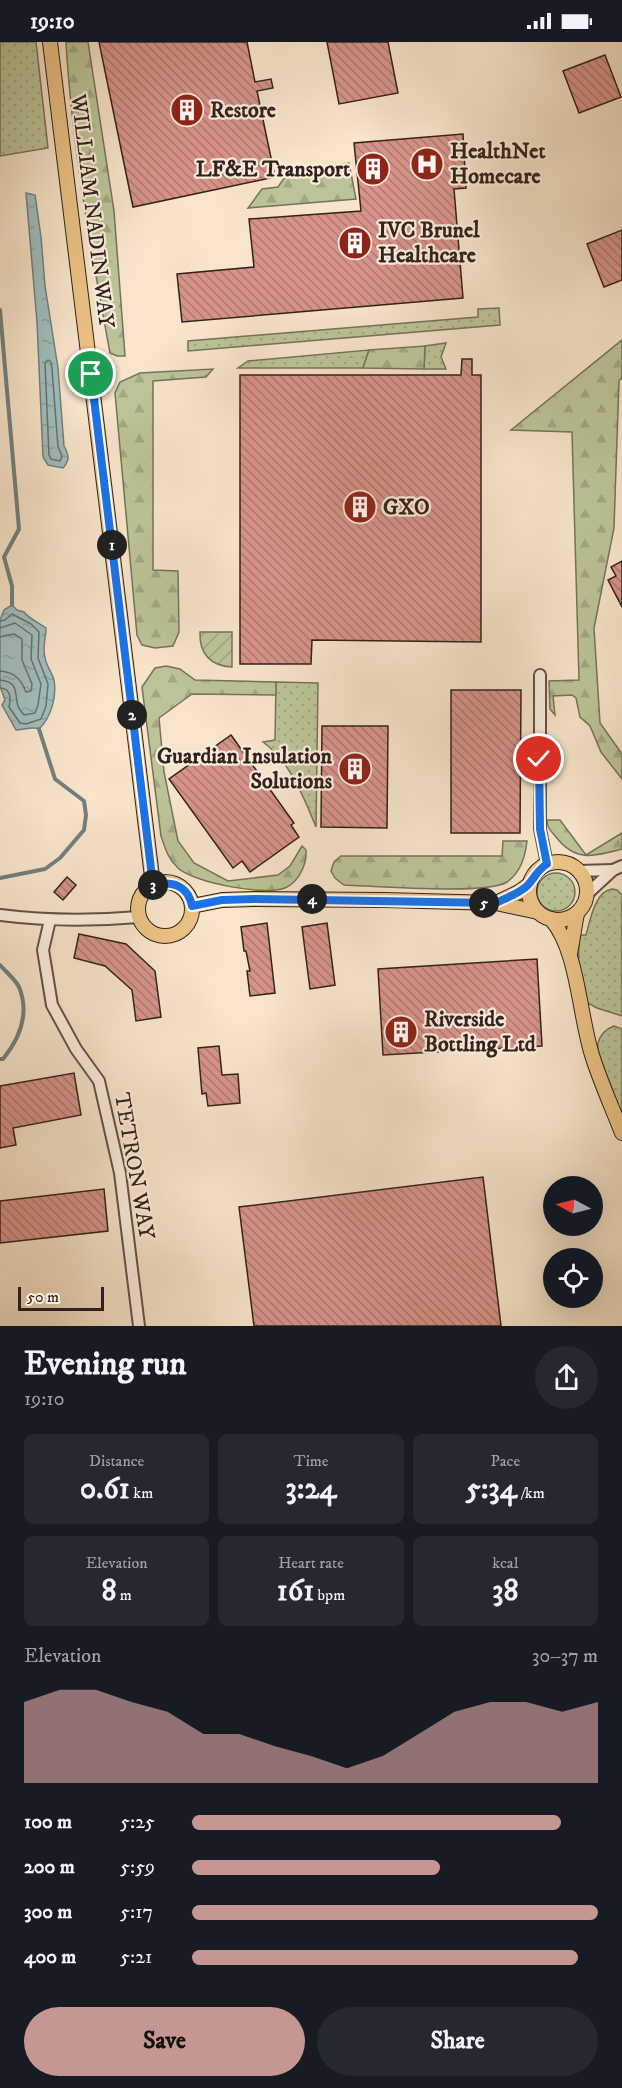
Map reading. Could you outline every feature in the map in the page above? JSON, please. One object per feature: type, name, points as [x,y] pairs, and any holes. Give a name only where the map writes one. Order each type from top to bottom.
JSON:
[{"type":"main road","name":"WILLIAM NADIN WAY","points":[[50,42],[153,885]]},
{"type":"main road","points":[[192,906],[222,900],[254,899],[496,903],[537,912],[551,919],[563,920],[577,913],[584,904],[587,894],[585,879],[570,865],[561,862],[547,864],[534,874],[530,884],[531,903],[537,912]]},
{"type":"main road","points":[[162,883],[178,885],[189,895],[192,906],[187,925],[173,935],[159,936],[149,932],[139,917],[140,898],[153,885],[162,883]]},
{"type":"main road","points":[[496,903],[530,884]]},
{"type":"main road","points":[[570,954],[577,913]]},
{"type":"main road","points":[[551,919],[560,930],[570,954],[583,1025],[592,1057],[622,1133]]},
{"type":"street","points":[[540,675],[540,829],[547,864]]},
{"type":"street","points":[[578,871],[617,868]]},
{"type":"street","points":[[587,894],[617,868]]},
{"type":"street","points":[[0,915],[92,921],[139,917]]},
{"type":"street","name":"TETRON WAY","points":[[50,920],[43,950],[52,1005],[76,1049],[99,1081],[120,1173],[139,1326]]},
{"type":"green space","points":[[0,42],[36,42],[48,148],[0,156]]},
{"type":"green space","points":[[66,42],[88,42],[114,211],[125,356],[110,353],[89,237],[73,120]]},
{"type":"green space","points":[[349,163],[356,199],[248,208],[262,189],[278,187],[287,174]]},
{"type":"green space","points":[[499,308],[500,325],[188,351],[188,341],[478,317],[478,309]]},
{"type":"green space","points":[[622,340],[614,528],[594,628],[600,723],[622,754],[622,779],[601,752],[590,726],[580,717],[576,698],[572,695],[553,696],[555,715],[550,709],[549,681],[579,680],[572,432],[511,430]]},
{"type":"green space","points":[[446,343],[441,357],[446,369],[424,369],[425,346]]},
{"type":"green space","points":[[425,346],[424,369],[363,368],[369,350]]},
{"type":"green space","points":[[369,350],[363,368],[238,368],[248,361]]},
{"type":"green space","points":[[213,369],[206,377],[153,381],[153,570],[178,571],[179,632],[173,646],[155,648],[142,645],[137,635],[115,393],[120,382],[140,373]]},
{"type":"green space","points":[[200,632],[232,632],[232,667],[218,664],[208,657],[202,647]]},
{"type":"green space","points":[[166,666],[180,669],[195,680],[276,682],[276,695],[192,694],[159,718],[164,772],[178,841],[194,863],[228,881],[278,875],[290,866],[302,846],[306,850],[303,867],[294,882],[285,888],[247,889],[199,879],[178,868],[169,857],[161,836],[142,687],[155,668]]},
{"type":"green space","points":[[276,682],[318,683],[316,827],[289,770],[273,750],[263,742],[275,740]]},
{"type":"green space","points":[[547,820],[560,820],[586,855],[571,851],[550,829]]},
{"type":"green space","points":[[622,833],[622,849],[603,854],[586,855]]},
{"type":"green space","points":[[503,841],[527,841],[516,874],[507,882],[495,886],[455,889],[344,885],[335,878],[331,871],[334,862],[341,856],[502,856]]},
{"type":"green space","points":[[556,873],[563,874],[569,879],[574,885],[574,899],[569,905],[563,910],[556,911],[549,910],[543,905],[538,899],[537,892],[538,885],[543,879],[549,874]]},
{"type":"green space","points":[[612,889],[622,895],[622,1016],[586,1002],[579,969],[580,935],[586,935],[601,895]]},
{"type":"green space","points":[[614,1026],[622,1029],[622,1118],[598,1049],[602,1035]]},
{"type":"water","points":[[26,193],[35,195],[41,237],[45,286],[58,368],[64,446],[68,457],[63,468],[48,465],[43,457],[37,322]]},
{"type":"water","points":[[12,605],[46,628],[44,654],[54,680],[55,693],[50,713],[39,729],[16,730],[2,705],[5,700],[0,686],[0,620],[4,610]]},
{"type":"building","name":"Restore","points":[[99,42],[247,42],[255,82],[271,79],[273,88],[257,91],[275,177],[133,207]]},
{"type":"building","points":[[327,42],[388,42],[398,93],[339,104]]},
{"type":"building","points":[[605,55],[621,97],[579,113],[563,71]]},
{"type":"building","name":"IVC Brunel Healthcare","points":[[463,134],[466,188],[454,189],[463,298],[182,322],[177,274],[254,267],[249,219],[361,211],[354,143]]},
{"type":"building","points":[[622,230],[622,280],[604,287],[587,244]]},
{"type":"building","name":"GXO","points":[[462,359],[472,359],[472,375],[481,375],[481,642],[312,640],[311,664],[240,664],[240,375],[461,375]]},
{"type":"building","points":[[622,561],[622,607],[608,580],[616,576],[611,567]]},
{"type":"building","points":[[451,690],[521,690],[520,833],[451,833]]},
{"type":"building","name":"Guardian Insulation Solutions","points":[[322,726],[388,726],[387,828],[321,827]]},
{"type":"building","points":[[231,735],[294,823],[291,825],[299,837],[250,872],[242,861],[233,868],[169,779]]},
{"type":"building","points":[[67,877],[76,885],[63,900],[54,892]]},
{"type":"building","points":[[267,923],[275,993],[250,996],[247,971],[250,971],[246,951],[244,951],[241,927]]},
{"type":"building","points":[[327,923],[335,985],[310,989],[302,927]]},
{"type":"building","points":[[79,934],[126,944],[155,971],[161,1017],[136,1021],[132,990],[105,966],[74,958]]},
{"type":"building","points":[[537,959],[542,1046],[383,1055],[378,969]]},
{"type":"building","points":[[219,1046],[222,1075],[238,1074],[240,1103],[208,1106],[206,1093],[202,1094],[198,1048]]},
{"type":"building","points":[[74,1073],[81,1115],[13,1128],[16,1145],[0,1148],[0,1086]]},
{"type":"building","points":[[483,1177],[501,1326],[254,1326],[239,1207]]},
{"type":"building","points":[[104,1189],[108,1231],[0,1243],[0,1201]]},
{"type":"waterway","points":[[0,310],[19,529],[4,557],[12,586],[12,605]]},
{"type":"waterway","points":[[0,878],[45,869],[60,858],[84,830],[86,815],[84,801],[55,779],[39,729]]},
{"type":"waterway","points":[[0,965],[19,987],[24,1007],[22,1025],[14,1043],[3,1059],[0,1059]]},
{"type":"place","name":"Restore","points":[[187,110]]},
{"type":"place","name":"HealthNet Homecare","points":[[427,164]]},
{"type":"place","name":"LF&E Transport","points":[[373,169]]},
{"type":"place","name":"IVC Brunel Healthcare","points":[[355,243]]},
{"type":"place","name":"GXO","points":[[360,507]]},
{"type":"place","name":"Guardian Insulation Solutions","points":[[355,769]]},
{"type":"place","name":"Riverside Bottling Ltd","points":[[401,1032]]},
{"type":"route","points":[[91,374],[153,885],[162,883],[178,885],[189,895],[192,906],[222,900],[254,899],[496,903],[530,884],[534,874],[547,864],[540,829],[539,759]]}]
